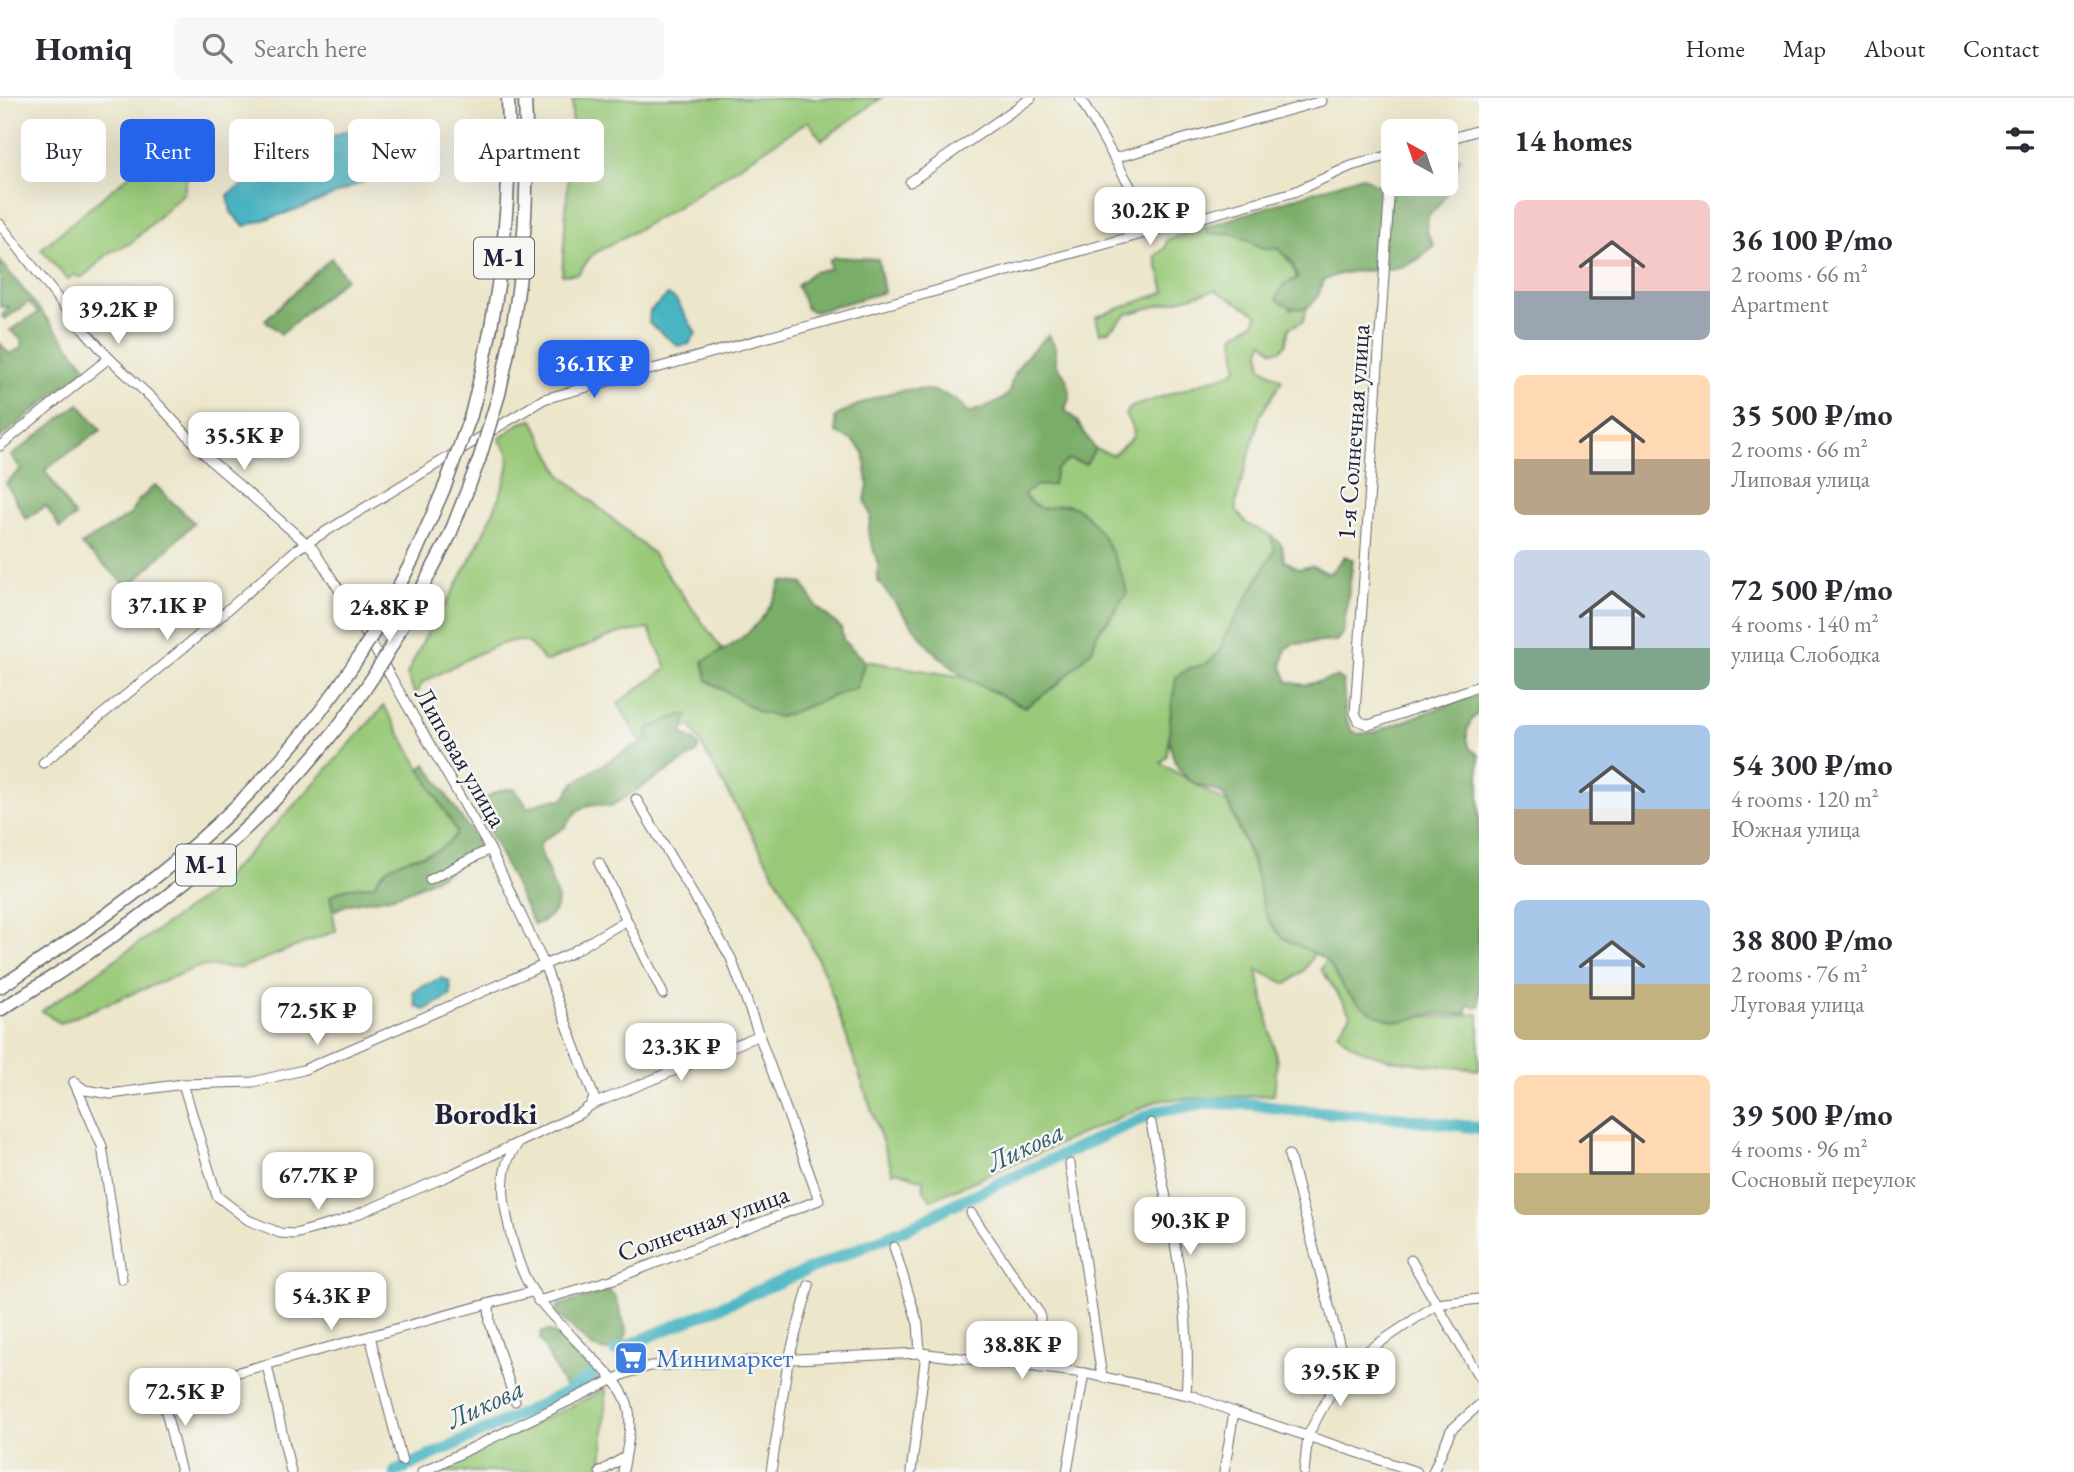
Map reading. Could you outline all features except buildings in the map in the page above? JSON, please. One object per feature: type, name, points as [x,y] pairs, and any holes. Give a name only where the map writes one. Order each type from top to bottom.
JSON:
[{"type":"highway","name":"М-1","points":[[0,986],[106,917],[197,845],[295,744],[379,625],[413,559],[445,486],[471,415],[489,341],[506,241],[510,151],[508,98]]},
{"type":"highway","name":"М-1","points":[[0,1010],[120,933],[210,862],[258,818],[313,758],[373,677],[391,647],[449,537],[479,460],[499,394],[521,280],[527,222],[525,98]]},
{"type":"street","points":[[910,182],[1031,98]]},
{"type":"street","points":[[1080,98],[1155,230]]},
{"type":"street","points":[[1115,159],[1322,101]]},
{"type":"street","points":[[1458,136],[1479,130]]},
{"type":"street","points":[[43,763],[308,542],[544,399],[1294,192],[1351,166],[1381,157]]},
{"type":"street","name":"1-я Солнечная улица","points":[[1390,196],[1355,713],[1359,722],[1369,725],[1479,686]]},
{"type":"street","name":"Липовая улица","points":[[0,224],[69,313],[109,358],[159,405],[212,462],[308,542],[354,613],[490,849],[544,964],[591,1084],[594,1097],[592,1105]]},
{"type":"street","points":[[0,446],[109,358]]},
{"type":"street","name":"Солнечная улица","points":[[534,1295],[614,1279],[818,1202],[819,1197],[731,958],[636,799]]},
{"type":"street","points":[[430,880],[490,849]]},
{"type":"street","points":[[599,863],[663,994]]},
{"type":"street","points":[[122,1279],[102,1146],[74,1082],[85,1090],[111,1094],[183,1084],[253,1082],[303,1070],[569,954],[625,921]]},
{"type":"street","points":[[183,1084],[218,1196],[248,1220],[280,1233],[295,1234],[341,1221],[518,1144],[592,1105],[760,1035]]},
{"type":"street","points":[[1152,1123],[1183,1307],[1188,1369],[1186,1394]]},
{"type":"street","points":[[518,1144],[507,1160],[505,1205],[515,1256],[534,1295],[614,1380],[628,1405],[629,1427],[623,1472]]},
{"type":"street","points":[[1289,1155],[1345,1366]]},
{"type":"street","points":[[1070,1164],[1102,1377]]},
{"type":"street","points":[[971,1213],[1040,1314],[1040,1368]]},
{"type":"street","points":[[894,1247],[918,1324],[923,1354],[911,1472]]},
{"type":"street","points":[[1411,1260],[1479,1377]]},
{"type":"street","points":[[771,1472],[790,1357],[809,1284]]},
{"type":"street","points":[[140,1399],[370,1336],[534,1295]]},
{"type":"street","points":[[1304,1472],[1308,1435],[1345,1366],[1437,1304],[1479,1299]]},
{"type":"street","points":[[489,1305],[490,1323],[514,1401]]},
{"type":"street","points":[[370,1336],[402,1461]]},
{"type":"street","points":[[422,1472],[614,1380],[650,1366],[790,1357],[923,1354],[1084,1373],[1186,1394],[1417,1472]]},
{"type":"street","points":[[267,1365],[291,1472]]},
{"type":"street","points":[[1067,1472],[1084,1373]]},
{"type":"street","points":[[161,1392],[180,1472]]},
{"type":"street","points":[[1433,1472],[1451,1430],[1479,1405]]},
{"type":"street","points":[[1224,1472],[1234,1412]]},
{"type":"street","points":[[600,1472],[625,1457]]},
{"type":"green space","points":[[573,98],[881,98],[822,140],[808,121],[674,209],[592,255],[578,274],[562,275],[568,182],[604,182],[604,119],[572,119]]},
{"type":"green space","points":[[1362,176],[1377,185],[1381,184],[1381,196],[1445,196],[1428,216],[1427,232],[1434,245],[1407,265],[1394,269],[1352,272],[1323,281],[1316,298],[1306,307],[1293,307],[1276,299],[1283,285],[1298,278],[1292,262],[1279,249],[1263,248],[1233,233],[1208,234],[1206,227]]},
{"type":"green space","points":[[121,182],[186,182],[184,193],[131,243],[110,252],[84,276],[79,278],[74,274],[68,280],[41,249]]},
{"type":"green space","points":[[1206,227],[1208,234],[1233,233],[1263,248],[1279,249],[1291,264],[1296,277],[1290,309],[1307,308],[1303,321],[1289,328],[1286,343],[1281,350],[1273,351],[1263,342],[1260,350],[1261,367],[1282,380],[1260,416],[1236,502],[1236,510],[1247,524],[1270,535],[1275,550],[1225,636],[1220,652],[1206,664],[1190,668],[1170,728],[1167,755],[1161,763],[1228,804],[1279,928],[1314,954],[1305,969],[1287,984],[1257,970],[1277,1061],[1274,1095],[1159,1100],[931,1200],[924,1190],[923,1180],[897,1171],[893,1173],[826,977],[796,913],[691,726],[640,741],[618,703],[667,668],[649,629],[619,633],[545,662],[526,642],[500,644],[423,682],[415,695],[407,674],[439,609],[445,606],[496,507],[508,467],[507,451],[499,439],[520,423],[533,420],[561,475],[651,552],[722,649],[713,657],[707,680],[758,711],[780,717],[857,687],[865,661],[963,677],[1025,707],[1057,685],[1092,650],[1097,634],[1118,609],[1100,548],[1085,519],[1076,509],[1066,505],[1047,509],[1032,503],[1023,495],[1069,459],[1085,464],[1095,449],[1113,455],[1132,438],[1134,431],[1126,416],[1129,408],[1234,372],[1237,366],[1234,335],[1255,322],[1257,314],[1215,290],[1127,314],[1108,331],[1100,333],[1096,317],[1165,292],[1155,256],[1165,248],[1167,240]]},
{"type":"green space","points":[[834,257],[878,259],[884,292],[815,312],[807,309],[797,286],[813,272],[830,269],[829,261]]},
{"type":"green space","points":[[331,258],[346,278],[281,334],[265,320]]},
{"type":"green space","points":[[0,261],[87,368],[0,438],[0,343],[9,354],[22,348],[21,339],[10,330],[38,313],[29,302],[5,319],[2,316],[9,306],[0,307]]},
{"type":"green space","points":[[1048,335],[1056,348],[1056,364],[1066,377],[1070,395],[1065,410],[1077,421],[1095,449],[1086,464],[1069,459],[1056,470],[1053,485],[1036,486],[1023,495],[1042,508],[1067,505],[1088,517],[1114,556],[1127,593],[1097,634],[1092,650],[1057,685],[1025,707],[963,677],[930,648],[878,581],[878,564],[868,532],[871,516],[865,500],[868,484],[864,452],[852,440],[836,433],[835,417],[886,394],[922,389],[955,400],[969,413],[1000,401],[1009,393],[1014,374],[1025,358]]},
{"type":"green space","points":[[79,404],[101,430],[45,470],[75,517],[60,528],[46,506],[26,519],[6,483],[21,469],[11,456]]},
{"type":"green space","points":[[155,485],[194,523],[129,587],[81,545],[131,514],[137,502]]},
{"type":"green space","points":[[1270,535],[1282,545],[1284,561],[1299,568],[1314,566],[1329,574],[1345,556],[1353,560],[1343,634],[1336,641],[1293,644],[1286,649],[1282,666],[1288,682],[1305,685],[1337,677],[1343,682],[1345,715],[1351,730],[1358,734],[1375,732],[1479,693],[1479,713],[1472,720],[1467,735],[1471,750],[1479,754],[1479,1007],[1468,1005],[1467,1013],[1430,1014],[1397,1021],[1380,1016],[1356,1001],[1345,990],[1327,962],[1279,934],[1264,909],[1252,860],[1224,796],[1196,784],[1184,775],[1176,763],[1171,750],[1170,721],[1176,677],[1190,668],[1206,664],[1220,652],[1225,636],[1275,550]]},
{"type":"green space","points":[[781,581],[803,584],[816,606],[841,628],[843,640],[865,661],[857,687],[780,717],[759,712],[707,680],[703,661],[729,647],[751,630],[769,608]]},
{"type":"green space","points":[[384,706],[457,832],[447,843],[437,850],[393,865],[374,885],[344,889],[330,896],[336,931],[241,968],[200,966],[60,1023],[42,1011],[210,893]]},
{"type":"green space","points":[[681,715],[688,715],[682,734],[695,741],[699,747],[695,754],[611,806],[592,804],[578,810],[564,828],[543,840],[539,847],[558,899],[551,915],[534,925],[478,808],[494,793],[509,789],[515,789],[528,808],[548,800],[563,799],[575,782],[630,748],[653,740],[646,736],[648,728]]},
{"type":"green space","points":[[426,764],[478,843],[478,849],[438,877],[413,889],[385,898],[349,904],[335,910],[330,896],[344,889],[374,885],[393,865],[437,850],[457,832],[420,769]]},
{"type":"green space","points":[[1326,960],[1404,1021],[1422,1017],[1479,1014],[1479,1070],[1403,1062],[1365,1051],[1350,1043],[1338,1032],[1351,1015],[1321,969]]},
{"type":"green space","points":[[609,1291],[615,1296],[627,1333],[621,1346],[606,1351],[592,1347],[555,1312],[559,1305]]},
{"type":"green space","points":[[551,1331],[588,1364],[599,1382],[537,1410],[532,1407],[534,1404],[565,1388],[540,1339],[541,1332]]},
{"type":"green space","points":[[606,1389],[602,1472],[435,1472]]},
{"type":"water","points":[[348,130],[348,182],[364,182],[302,208],[244,226],[231,212],[228,195],[249,182],[334,182],[334,136]]},
{"type":"water","points":[[668,295],[676,300],[696,333],[689,344],[678,346],[649,323],[650,311]]},
{"type":"water","points":[[441,978],[450,982],[451,995],[424,1010],[416,1006],[413,991]]},
{"type":"waterway","name":"Ликова","points":[[615,1351],[910,1227],[954,1204],[1158,1111],[1210,1103],[1252,1104],[1479,1128]]},
{"type":"waterway","name":"Ликова","points":[[395,1472],[568,1392],[593,1374]]},
{"type":"place","name":"Минимаркет","points":[[631,1358]]},
{"type":"district","name":"Borodki","points":[[486,1114]]}]
